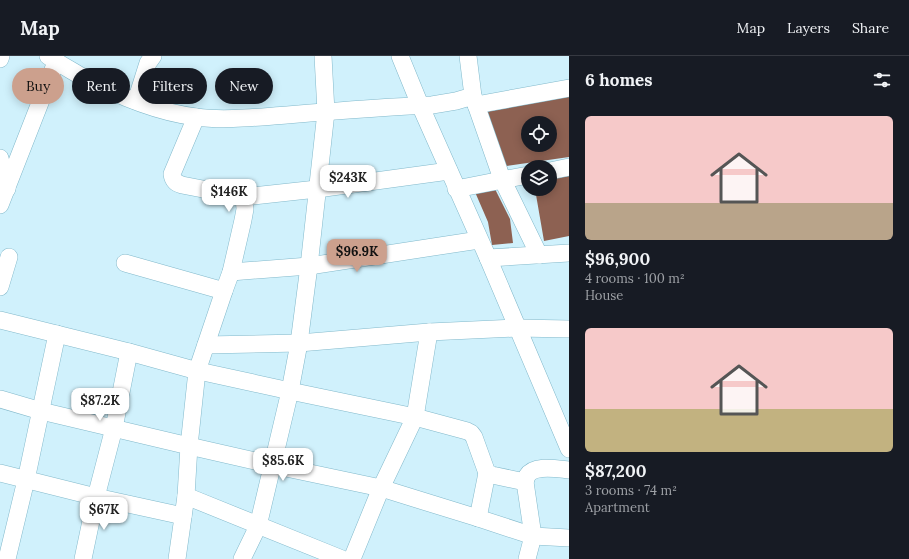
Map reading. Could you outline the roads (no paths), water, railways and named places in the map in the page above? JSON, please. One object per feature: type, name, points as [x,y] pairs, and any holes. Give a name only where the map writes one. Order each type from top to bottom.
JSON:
[{"type":"street","points":[[136,101],[148,63],[153,56]]},
{"type":"street","points":[[242,559],[258,526],[290,392],[299,343],[326,112],[323,56]]},
{"type":"street","points":[[400,56],[569,449]]},
{"type":"street","points":[[468,56],[474,101],[502,179],[540,255]]},
{"type":"street","points":[[0,206],[52,59],[99,86],[136,101],[168,111],[196,117],[217,118],[260,116],[420,105],[456,101],[474,101],[569,88]]},
{"type":"street","points":[[196,117],[172,174],[173,179],[182,185],[244,197],[318,189],[449,171]]},
{"type":"street","points":[[0,158],[7,189]]},
{"type":"street","points":[[557,170],[569,167]]},
{"type":"street","points":[[456,189],[521,176]]},
{"type":"street","points":[[177,559],[186,496],[189,446],[197,371],[231,272],[243,220],[244,197]]},
{"type":"street","points":[[231,272],[309,266],[479,240]]},
{"type":"street","points":[[488,258],[569,253]]},
{"type":"street","points":[[0,287],[8,257]]},
{"type":"street","points":[[125,264],[224,291]]},
{"type":"street","points":[[0,320],[129,352],[197,371],[290,392],[415,417],[467,431],[474,437],[486,473],[478,518]]},
{"type":"street","points":[[206,344],[299,343],[429,332],[517,328],[569,329]]},
{"type":"street","points":[[352,559],[381,488],[415,417],[429,332]]},
{"type":"street","points":[[6,559],[26,480],[57,334]]},
{"type":"street","points":[[83,559],[96,497],[114,428],[129,352]]},
{"type":"street","points":[[0,399],[189,446],[381,488],[534,536],[569,538]]},
{"type":"street","points":[[527,559],[534,536],[525,482],[531,472],[538,469],[569,470]]},
{"type":"street","points":[[0,473],[96,497],[183,516]]},
{"type":"street","points":[[486,473],[525,482]]},
{"type":"street","points":[[186,496],[342,559]]}]
